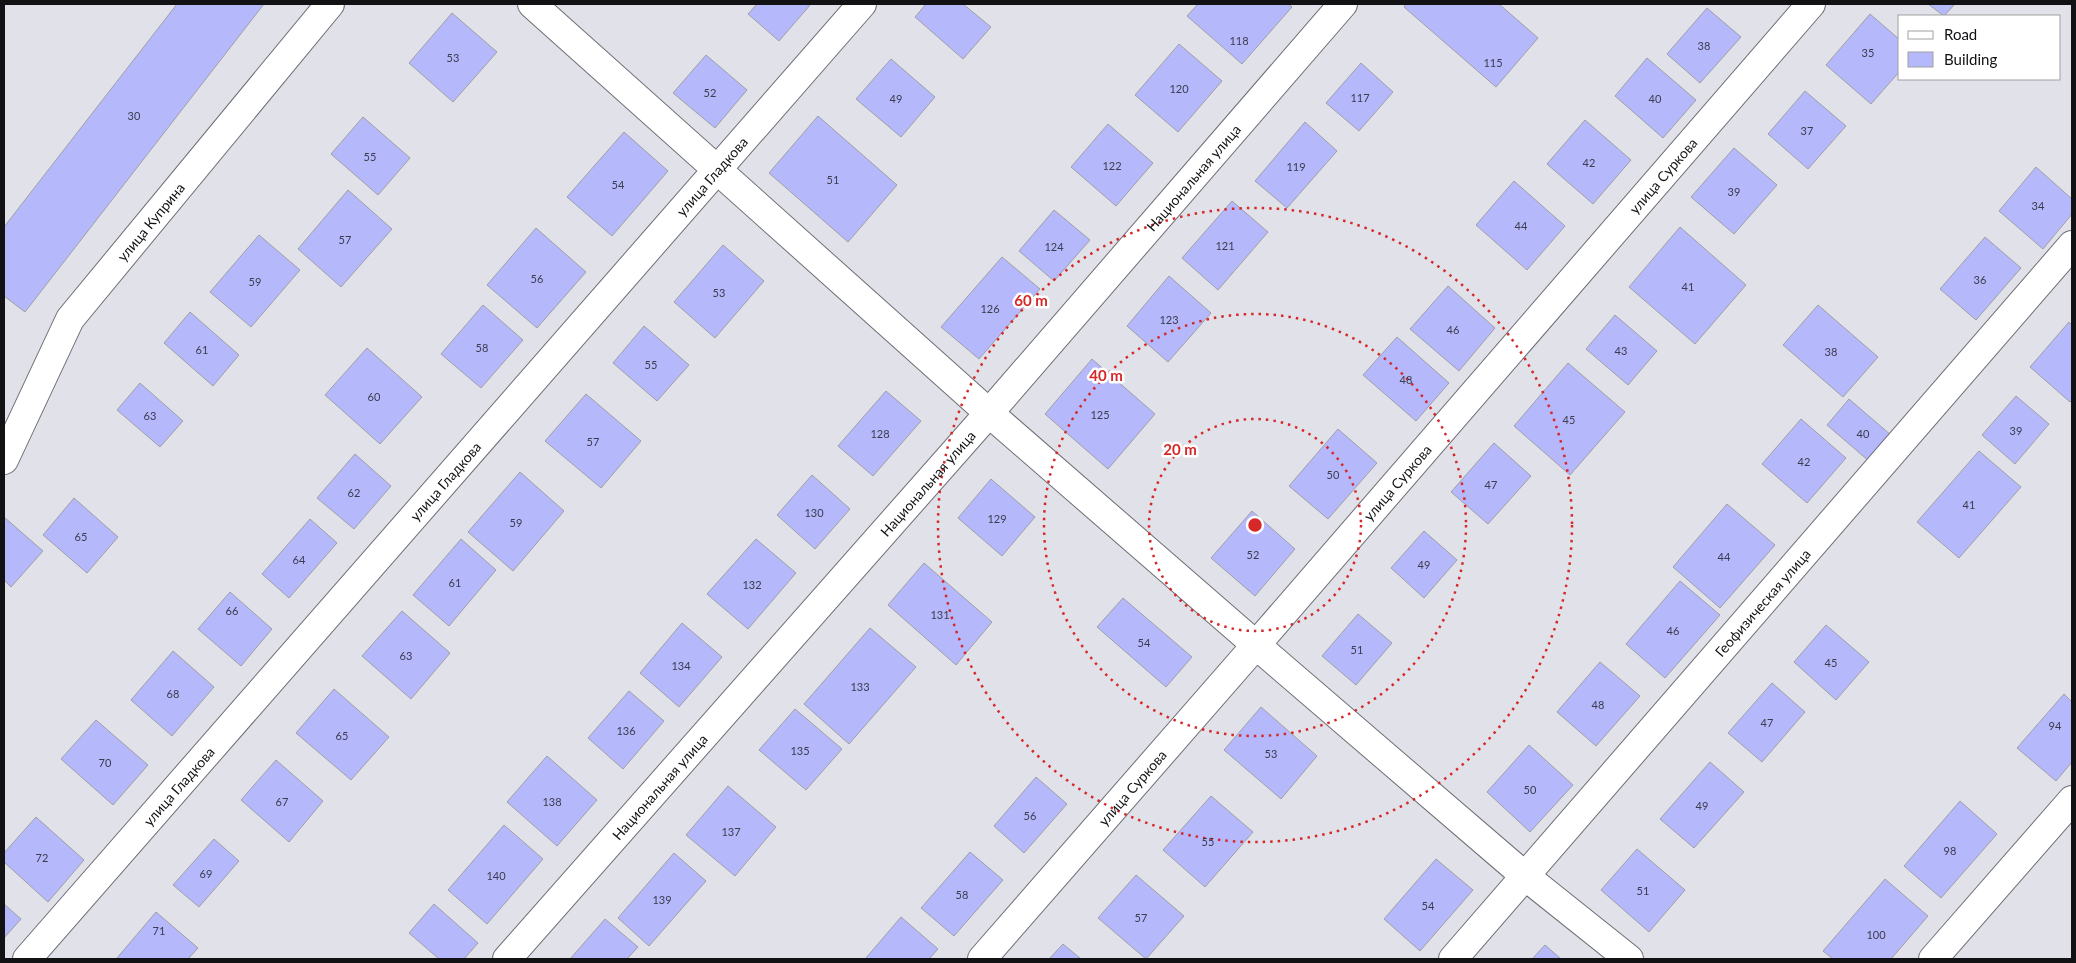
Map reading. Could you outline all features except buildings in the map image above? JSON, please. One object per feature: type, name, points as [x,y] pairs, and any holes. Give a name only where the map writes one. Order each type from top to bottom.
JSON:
[{"type":"street","name":"улица Куприна","points":[[4,460],[70,320],[330,4]]},
{"type":"street","points":[[532,4],[989,412],[1256,646],[1525,876],[1629,959]]},
{"type":"street","name":"улица Гладкова","points":[[27,959],[862,4]]},
{"type":"street","name":"Национальная улица","points":[[507,959],[989,412],[1343,4]]},
{"type":"street","name":"улица Суркова","points":[[982,959],[1256,646],[1811,4]]},
{"type":"street","name":"Геофизическая улица","points":[[1453,959],[2072,245]]},
{"type":"street","points":[[1933,959],[2072,800]]}]
